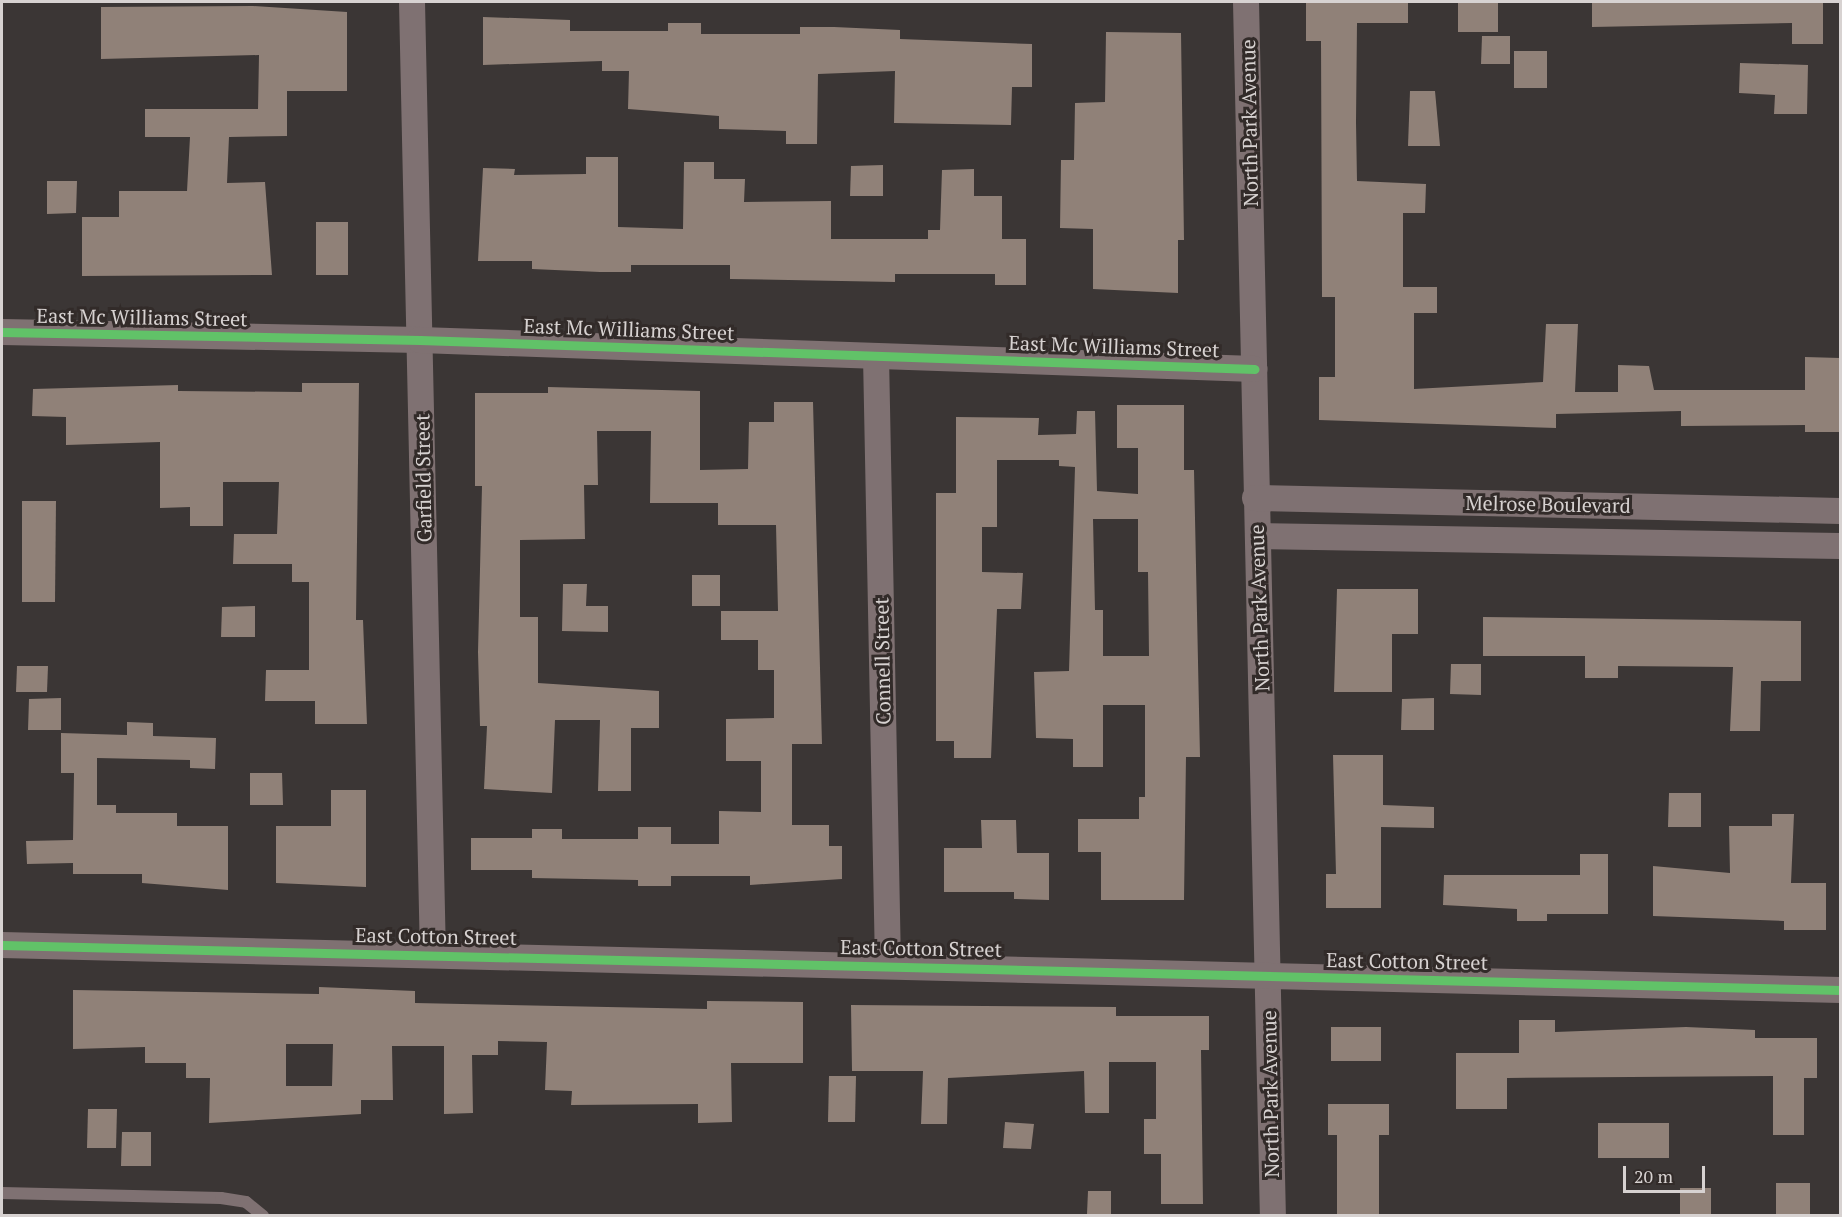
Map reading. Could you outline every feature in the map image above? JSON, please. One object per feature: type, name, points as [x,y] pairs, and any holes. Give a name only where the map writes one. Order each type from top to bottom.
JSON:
[{"type":"street","name":"Garfield Street","points":[[412,2],[433,954]]},
{"type":"street","name":"North Park Avenue","points":[[1246,2],[1255,498],[1258,536],[1273,1215]]},
{"type":"street","name":"East Mc Williams Street","points":[[2,332],[420,340],[1254,369]]},
{"type":"street","name":"Connell Street","points":[[876,356],[888,966]]},
{"type":"street","name":"Melrose Boulevard","points":[[1255,498],[1840,511]]},
{"type":"street","name":"Melrose Boulevard","points":[[1258,536],[1840,546]]},
{"type":"street","name":"East Cotton Street","points":[[2,945],[1840,990]]},
{"type":"lane","points":[[2,1193],[221,1198],[246,1202],[263,1215]]},
{"type":"building","points":[[1306,2],[1408,2],[1408,23],[1357,23],[1356,122],[1357,181],[1426,184],[1425,213],[1403,213],[1403,287],[1437,287],[1437,313],[1414,313],[1414,389],[1543,382],[1546,324],[1578,324],[1575,392],[1618,392],[1618,365],[1649,366],[1654,390],[1805,390],[1805,357],[1840,358],[1840,432],[1805,432],[1805,425],[1681,426],[1681,411],[1556,414],[1556,428],[1319,420],[1319,377],[1335,377],[1335,297],[1322,297],[1321,41],[1306,41]]},
{"type":"building","points":[[1458,2],[1498,2],[1498,32],[1458,32]]},
{"type":"building","points":[[1592,2],[1823,2],[1823,44],[1792,44],[1792,23],[1592,27]]},
{"type":"building","points":[[253,6],[347,12],[347,91],[287,91],[287,136],[229,137],[227,183],[265,182],[272,275],[82,276],[82,217],[119,217],[119,191],[187,191],[190,137],[145,137],[145,109],[258,109],[259,55],[101,59],[101,7]]},
{"type":"building","points":[[483,17],[570,20],[570,31],[668,31],[668,23],[701,23],[701,34],[800,34],[800,27],[834,27],[900,30],[900,39],[1032,44],[1032,87],[1012,87],[1011,125],[894,123],[895,71],[818,74],[817,144],[786,144],[786,131],[719,129],[719,116],[628,109],[629,71],[602,71],[602,61],[483,65]]},
{"type":"building","points":[[1106,32],[1181,33],[1184,240],[1178,240],[1178,293],[1093,289],[1093,229],[1060,228],[1061,160],[1074,160],[1075,103],[1105,102]]},
{"type":"building","points":[[1482,36],[1510,36],[1510,64],[1481,64]]},
{"type":"building","points":[[1514,51],[1547,51],[1547,88],[1514,88]]},
{"type":"building","points":[[1740,63],[1808,65],[1807,114],[1774,114],[1775,95],[1739,93]]},
{"type":"building","points":[[1410,91],[1435,91],[1440,146],[1408,146]]},
{"type":"building","points":[[586,157],[618,157],[618,227],[683,229],[684,162],[714,162],[714,179],[745,179],[744,202],[831,201],[831,239],[928,239],[928,230],[940,230],[942,170],[974,169],[974,196],[1002,196],[1002,239],[1026,239],[1026,285],[995,285],[995,274],[895,274],[895,282],[730,279],[730,265],[631,265],[631,272],[600,272],[532,269],[532,261],[478,261],[483,168],[515,169],[514,175],[586,174]]},
{"type":"building","points":[[883,165],[883,196],[850,196],[851,166]]},
{"type":"building","points":[[47,181],[77,181],[76,213],[47,214]]},
{"type":"building","points":[[316,222],[348,222],[348,275],[316,275]]},
{"type":"building","points":[[302,383],[359,383],[356,620],[363,620],[367,724],[315,724],[315,701],[265,701],[266,670],[309,670],[309,582],[292,582],[292,564],[233,564],[234,534],[277,534],[279,482],[223,482],[223,526],[190,526],[190,507],[160,508],[160,442],[66,445],[66,417],[32,416],[33,389],[178,385],[178,391],[302,392]]},
{"type":"building","points":[[548,387],[700,391],[700,470],[748,469],[749,422],[774,422],[774,402],[813,402],[822,744],[792,744],[792,825],[829,825],[829,846],[842,846],[842,879],[750,885],[750,876],[671,876],[671,886],[638,886],[638,880],[532,878],[532,870],[471,870],[471,838],[532,838],[532,829],[562,829],[562,839],[638,839],[638,827],[671,827],[671,844],[719,844],[719,811],[761,812],[761,761],[726,761],[726,719],[774,718],[774,670],[758,670],[758,640],[721,640],[721,611],[778,611],[776,525],[718,525],[718,503],[650,503],[651,431],[597,431],[598,485],[584,485],[585,539],[520,540],[520,617],[538,617],[538,683],[659,691],[659,728],[631,728],[631,791],[598,791],[600,720],[555,720],[552,793],[484,789],[487,726],[480,726],[478,652],[482,486],[475,486],[475,393],[548,393]]},
{"type":"building","points":[[1117,405],[1184,405],[1184,470],[1194,470],[1200,757],[1186,757],[1184,900],[1101,900],[1101,852],[1078,852],[1078,819],[1139,819],[1139,797],[1145,797],[1145,705],[1103,705],[1103,767],[1073,767],[1073,739],[1036,738],[1034,672],[1069,671],[1075,467],[1059,466],[1059,460],[997,460],[997,527],[982,527],[982,572],[1023,573],[1021,609],[997,609],[991,758],[954,758],[954,741],[936,741],[936,493],[956,493],[956,417],[1039,418],[1038,435],[1076,434],[1077,411],[1095,411],[1097,491],[1138,494],[1138,448],[1117,448]],"holes":[[[1093,519],[1138,519],[1138,572],[1148,572],[1149,656],[1103,656],[1103,610],[1095,610]]]},
{"type":"building","points":[[22,501],[56,501],[55,602],[22,602]]},
{"type":"building","points":[[692,575],[720,575],[720,606],[692,606]]},
{"type":"building","points":[[563,584],[587,584],[586,606],[608,606],[608,632],[562,631]]},
{"type":"building","points":[[1337,589],[1418,589],[1418,634],[1392,634],[1392,692],[1334,692]]},
{"type":"building","points":[[255,606],[255,637],[221,637],[222,607]]},
{"type":"building","points":[[1483,617],[1801,621],[1801,681],[1761,681],[1760,731],[1730,731],[1733,667],[1618,666],[1618,678],[1585,678],[1585,656],[1483,656]]},
{"type":"building","points":[[1451,664],[1481,664],[1481,695],[1450,694]]},
{"type":"building","points":[[17,666],[48,666],[47,692],[16,692]]},
{"type":"building","points":[[61,698],[61,730],[28,730],[29,699]]},
{"type":"building","points":[[1434,698],[1434,730],[1401,730],[1402,699]]},
{"type":"building","points":[[127,722],[153,723],[153,736],[216,738],[215,769],[190,768],[190,760],[97,758],[97,805],[116,805],[116,813],[177,813],[177,826],[228,826],[228,890],[142,883],[142,874],[73,874],[73,863],[27,864],[26,841],[73,840],[74,773],[61,773],[61,733],[127,735]]},
{"type":"building","points":[[1333,755],[1383,755],[1383,805],[1434,807],[1434,828],[1381,827],[1381,908],[1326,908],[1326,874],[1336,874]]},
{"type":"building","points":[[250,773],[282,773],[283,805],[250,805]]},
{"type":"building","points":[[331,790],[366,790],[366,887],[276,883],[276,826],[331,826]]},
{"type":"building","points":[[1669,793],[1701,793],[1701,827],[1668,827]]},
{"type":"building","points":[[1772,814],[1794,814],[1791,883],[1826,883],[1826,930],[1784,930],[1784,921],[1653,916],[1653,866],[1730,873],[1729,826],[1772,826]]},
{"type":"building","points":[[981,820],[1016,820],[1017,853],[1049,853],[1049,900],[1014,899],[1014,892],[944,892],[944,848],[982,848]]},
{"type":"building","points":[[1580,854],[1608,854],[1608,914],[1547,914],[1547,921],[1517,921],[1517,909],[1443,905],[1444,875],[1580,875]]},
{"type":"building","points":[[319,987],[415,991],[415,1003],[707,1009],[707,1001],[803,1002],[803,1063],[731,1063],[732,1122],[698,1123],[698,1104],[571,1105],[572,1091],[545,1090],[547,1042],[498,1041],[498,1055],[472,1055],[473,1113],[444,1114],[444,1046],[392,1046],[393,1100],[361,1100],[361,1114],[209,1123],[210,1078],[186,1078],[186,1063],[145,1063],[145,1047],[73,1049],[73,990],[319,994]],"holes":[[[286,1044],[333,1044],[332,1086],[286,1086]]]},
{"type":"building","points":[[851,1005],[1116,1007],[1116,1016],[1209,1016],[1209,1050],[1201,1050],[1203,1204],[1161,1204],[1161,1154],[1144,1154],[1144,1119],[1156,1119],[1156,1062],[1109,1062],[1109,1113],[1085,1113],[1084,1071],[948,1078],[947,1124],[921,1124],[923,1071],[852,1071]]},
{"type":"building","points":[[1519,1020],[1555,1020],[1555,1032],[1686,1027],[1755,1030],[1755,1038],[1817,1038],[1817,1078],[1804,1078],[1804,1135],[1773,1135],[1773,1076],[1507,1078],[1507,1109],[1456,1109],[1456,1053],[1519,1053]]},
{"type":"building","points":[[1331,1027],[1381,1027],[1381,1061],[1331,1061]]},
{"type":"building","points":[[829,1076],[856,1076],[855,1122],[828,1122]]},
{"type":"building","points":[[1328,1104],[1389,1104],[1389,1135],[1379,1135],[1379,1215],[1337,1215],[1337,1135],[1328,1135]]},
{"type":"building","points":[[88,1109],[117,1109],[116,1148],[87,1148]]},
{"type":"building","points":[[1005,1122],[1034,1124],[1031,1149],[1003,1148]]},
{"type":"building","points":[[1598,1123],[1669,1123],[1669,1158],[1598,1158]]},
{"type":"building","points":[[122,1132],[151,1132],[151,1166],[121,1166]]},
{"type":"building","points":[[1776,1183],[1810,1183],[1810,1215],[1776,1215]]},
{"type":"building","points":[[1680,1188],[1711,1188],[1711,1214],[1680,1214]]},
{"type":"building","points":[[1088,1191],[1111,1191],[1111,1214],[1087,1214]]},
{"type":"cycle path","points":[[2,332],[420,340],[1254,369]]},
{"type":"cycle path","points":[[2,945],[1840,990]]}]
